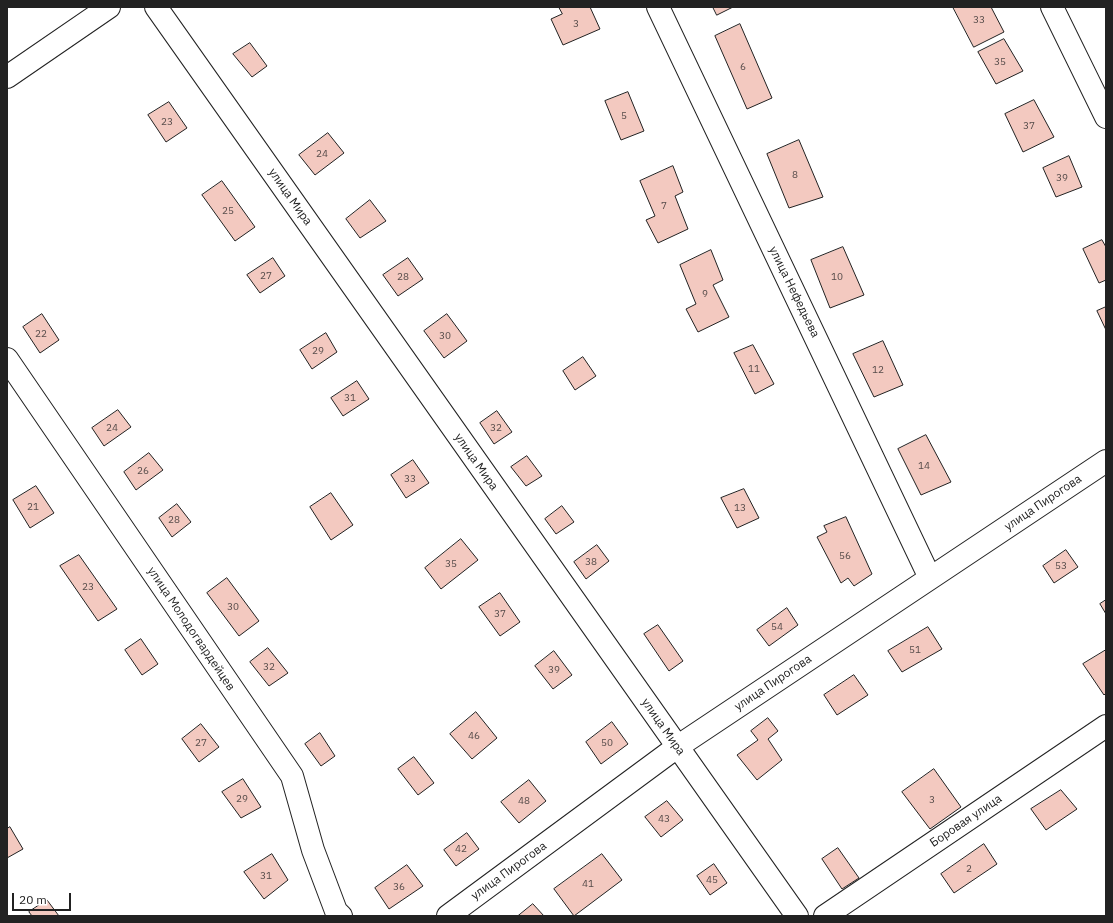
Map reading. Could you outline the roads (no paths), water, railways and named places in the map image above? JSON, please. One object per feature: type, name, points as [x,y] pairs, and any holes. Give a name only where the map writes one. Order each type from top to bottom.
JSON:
[{"type":"street","points":[[7,77],[109,7]]},
{"type":"street","name":"улица Мира","points":[[156,7],[797,916]]},
{"type":"street","name":"улица Нефедьева","points":[[658,7],[930,578]]},
{"type":"street","points":[[1052,7],[1106,117]]},
{"type":"street","name":"улица Молодогвардейцев","points":[[7,359],[292,776],[313,850],[336,911],[341,916]]},
{"type":"street","name":"улица Пирогова","points":[[448,916],[677,747],[1106,461]]},
{"type":"street","name":"Боровая улица","points":[[825,916],[1106,726]]}]
